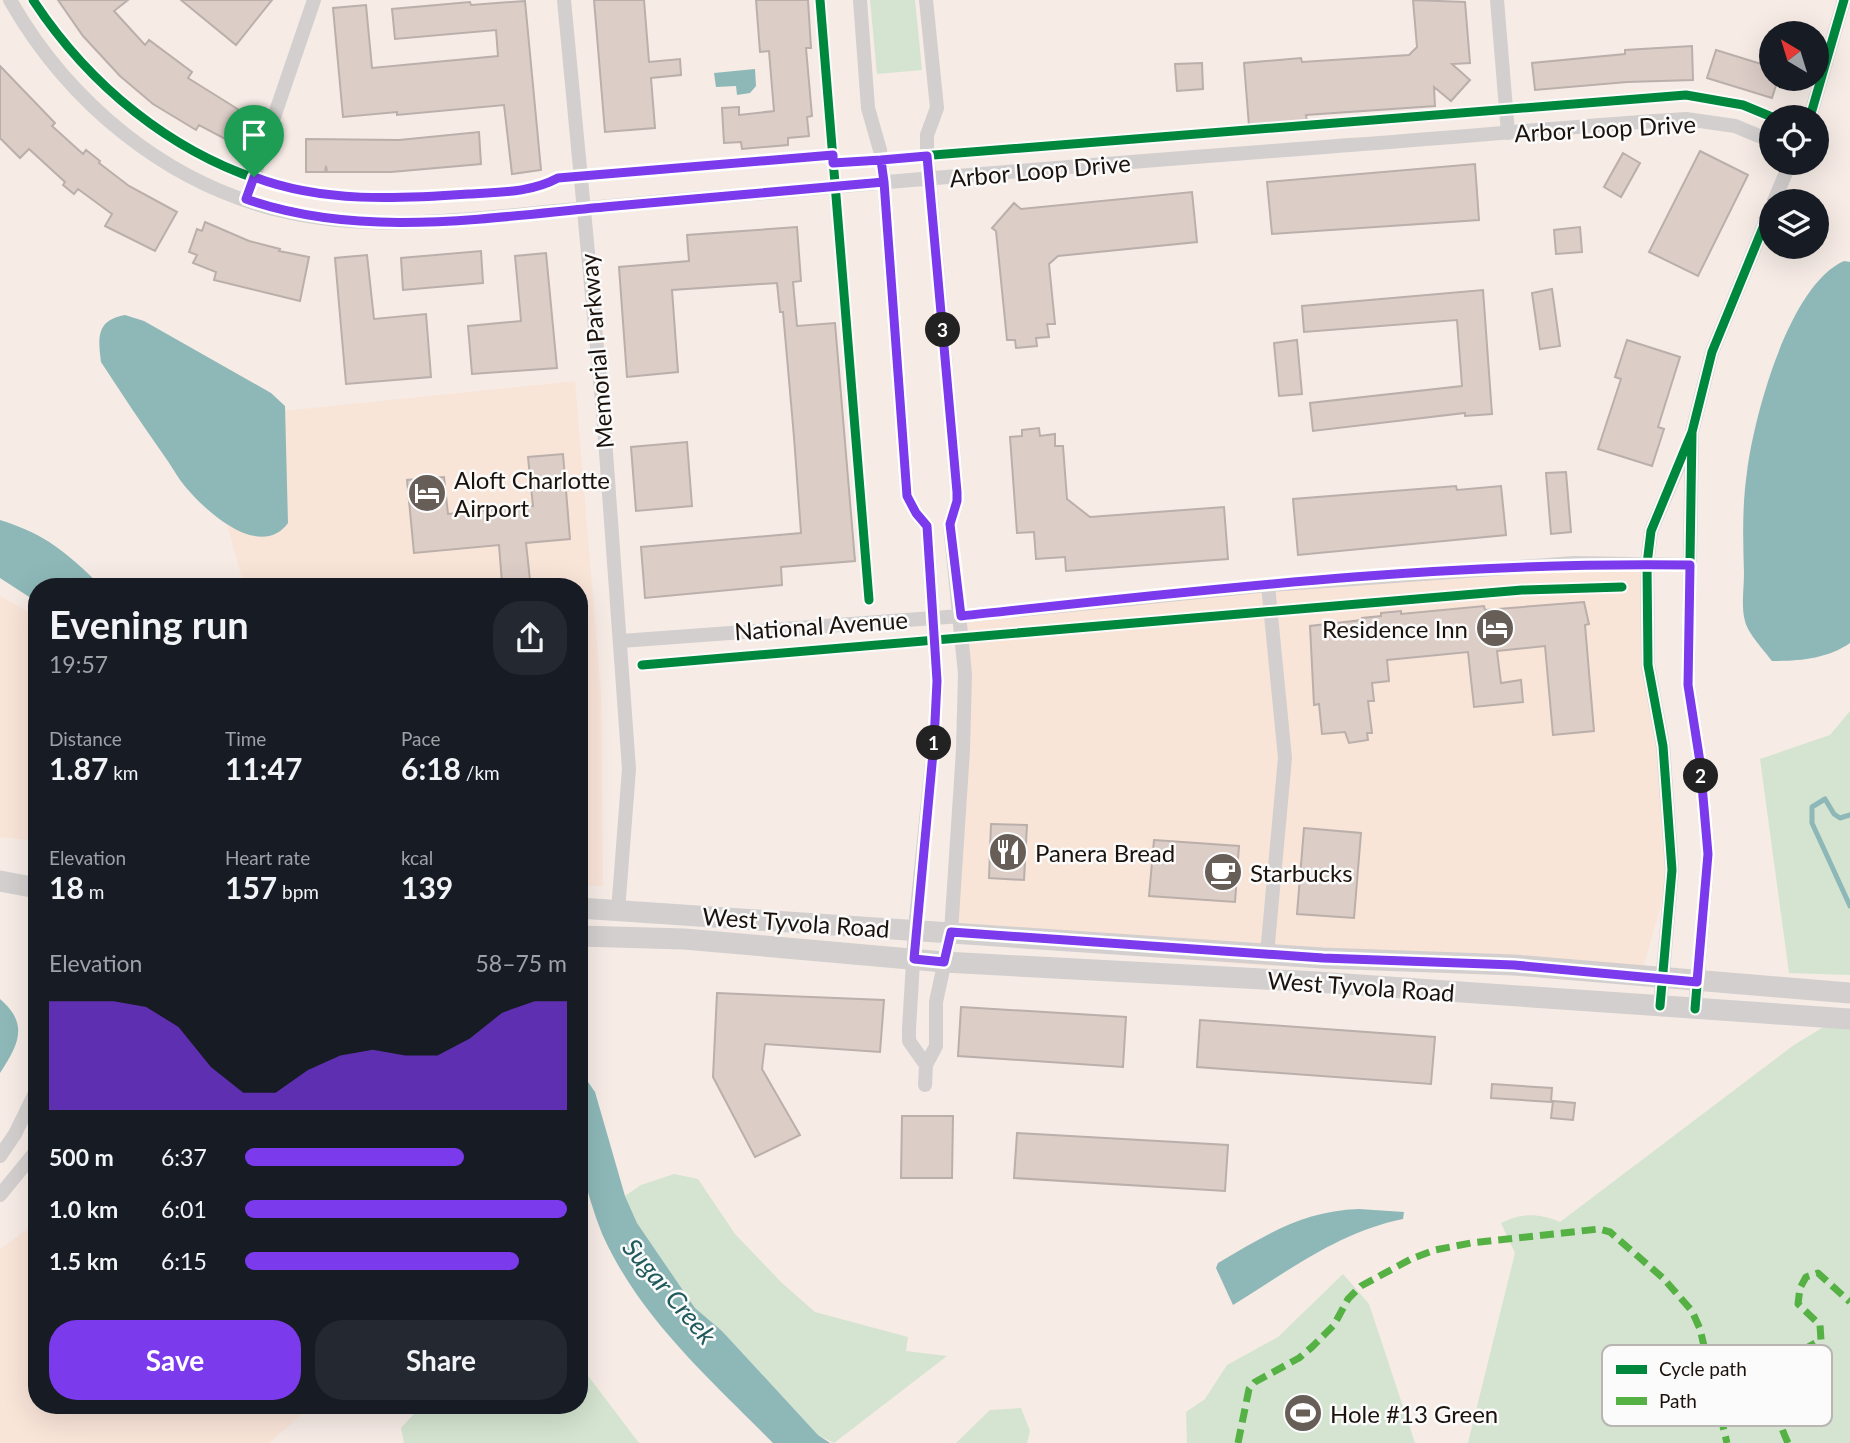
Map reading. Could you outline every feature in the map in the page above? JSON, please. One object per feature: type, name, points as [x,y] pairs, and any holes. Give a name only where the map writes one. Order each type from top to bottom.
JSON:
[{"type":"main road","points":[[0,881],[28,886]]},
{"type":"main road","name":"West Tyvola Road","points":[[588,909],[1267,954],[1514,965],[1850,993]]},
{"type":"main road","name":"West Tyvola Road","points":[[588,936],[684,939],[944,962],[1317,982],[1850,1019]]},
{"type":"street","name":"Arbor Loop Drive","points":[[10,0],[46,55],[73,87],[111,123],[152,155],[246,199],[278,210],[320,219],[375,222],[440,220],[1686,119],[1735,126],[1759,136]]},
{"type":"street","points":[[246,199],[314,0]]},
{"type":"street","name":"Memorial Parkway","points":[[564,0],[603,411],[629,769],[618,911]]},
{"type":"street","points":[[860,0],[869,108],[880,150],[884,182],[907,496],[927,526],[937,681],[934,742],[915,929],[909,1041],[926,1065]]},
{"type":"street","points":[[925,1085],[926,1065],[936,1046],[936,1002],[951,932],[965,674],[950,524],[957,492],[929,179],[927,135],[937,108],[926,0]]},
{"type":"street","points":[[1497,0],[1507,133]]},
{"type":"street","points":[[1813,105],[1844,0]]},
{"type":"street","points":[[1660,1006],[1672,870],[1663,746],[1648,665],[1647,564],[1651,531],[1692,432],[1712,352],[1759,237]]},
{"type":"street","points":[[1692,432],[1688,685],[1700,762],[1708,854],[1695,1009]]},
{"type":"street","name":"National Avenue","points":[[621,641],[961,616],[1268,585],[1560,564],[1690,565]]},
{"type":"street","points":[[1267,954],[1284,758],[1268,585]]},
{"type":"street","points":[[0,1156],[28,1107]]},
{"type":"street","points":[[0,1195],[28,1161]]},
{"type":"shaded area","points":[[575,381],[601,694],[603,886],[588,885],[588,578],[242,578],[203,437],[216,418]]},
{"type":"shaded area","points":[[1646,566],[1671,868],[1642,972],[1265,966],[954,941],[964,617],[1265,587]]},
{"type":"shaded area","points":[[0,596],[28,611],[28,840],[0,837]]},
{"type":"shaded area","points":[[28,1227],[28,1414],[302,1414],[269,1443],[0,1443],[0,1249]]},
{"type":"green space","points":[[870,0],[915,0],[922,70],[877,74]]},
{"type":"green space","points":[[1850,711],[1850,975],[1789,973],[1760,759],[1830,735]]},
{"type":"green space","points":[[1850,1011],[1850,1443],[1468,1443],[1515,1253],[1501,1223],[1530,1215],[1560,1222],[1794,1045]]},
{"type":"green space","points":[[674,1174],[698,1179],[735,1234],[782,1283],[815,1312],[908,1337],[906,1351],[947,1356],[834,1443],[818,1435],[722,1331],[695,1308],[637,1223],[625,1196],[641,1185]]},
{"type":"green space","points":[[1343,1274],[1369,1304],[1415,1443],[1187,1443],[1186,1412],[1205,1399],[1227,1365],[1278,1337]]},
{"type":"green space","points":[[588,1376],[639,1443],[404,1443],[401,1428],[414,1414],[588,1414]]},
{"type":"green space","points":[[1021,1408],[1030,1431],[1027,1443],[956,1443],[990,1410]]},
{"type":"water","points":[[755,69],[756,86],[750,93],[737,95],[736,86],[716,87],[714,73]]},
{"type":"water","points":[[1844,261],[1850,262],[1850,643],[1832,653],[1812,658],[1772,661],[1749,631],[1743,610],[1745,485],[1751,448],[1766,387],[1791,324],[1807,296],[1824,275]]},
{"type":"water","points":[[125,315],[144,321],[271,393],[285,406],[288,523],[277,533],[265,537],[237,530],[199,502],[180,479],[101,362],[101,331],[109,321]]},
{"type":"water","points":[[0,520],[31,532],[55,546],[93,578],[28,578],[28,596],[0,578]]},
{"type":"water","points":[[0,999],[15,1017],[18,1034],[12,1053],[0,1073]]},
{"type":"water","name":"Sugar Creek","points":[[588,1082],[595,1092],[625,1196],[637,1223],[695,1308],[722,1331],[818,1435],[830,1443],[773,1443],[702,1372],[658,1322],[620,1268],[594,1213],[588,1192]]},
{"type":"water","points":[[1359,1209],[1404,1212],[1403,1219],[1357,1233],[1336,1243],[1233,1305],[1216,1268],[1218,1263],[1285,1226],[1320,1214]]},
{"type":"building","points":[[58,0],[128,0],[114,11],[145,45],[149,40],[192,72],[188,78],[244,113],[229,141],[199,125],[196,130],[153,104],[120,76],[83,36]]},
{"type":"building","points":[[181,0],[272,0],[236,45]]},
{"type":"building","points":[[594,0],[644,0],[649,62],[680,59],[681,75],[651,78],[655,128],[605,132]]},
{"type":"building","points":[[756,0],[808,0],[811,48],[806,48],[812,116],[807,117],[809,136],[788,138],[788,145],[742,149],[741,142],[724,143],[722,108],[739,107],[739,115],[774,111],[769,51],[760,52]]},
{"type":"building","points":[[1413,0],[1465,2],[1470,63],[1452,64],[1470,80],[1451,101],[1434,87],[1435,106],[1306,115],[1307,121],[1249,126],[1244,63],[1301,58],[1302,62],[1409,55],[1417,47]]},
{"type":"building","points":[[525,1],[541,170],[512,174],[504,105],[343,117],[333,8],[366,5],[372,68],[498,56],[496,30],[395,39],[392,9],[470,2],[471,5]]},
{"type":"building","points":[[1692,46],[1693,80],[1627,82],[1535,90],[1532,63],[1625,54],[1625,50]]},
{"type":"building","points":[[1716,50],[1759,63],[1759,91],[1774,91],[1772,98],[1707,78]]},
{"type":"building","points":[[1202,63],[1203,89],[1177,91],[1175,64]]},
{"type":"building","points":[[0,66],[55,123],[52,126],[83,154],[86,150],[129,186],[177,212],[155,251],[105,226],[112,214],[78,189],[74,194],[63,185],[65,182],[29,149],[20,158],[0,138]]},
{"type":"building","points":[[479,132],[481,164],[391,172],[327,172],[326,166],[325,172],[306,172],[306,139],[399,140]]},
{"type":"building","points":[[1700,151],[1748,175],[1698,276],[1649,252]]},
{"type":"building","points":[[1623,153],[1640,163],[1621,197],[1604,187]]},
{"type":"building","points":[[1475,164],[1479,220],[1272,234],[1267,182]]},
{"type":"building","points":[[1192,192],[1197,242],[1058,256],[1049,264],[1055,324],[1047,324],[1049,337],[1036,338],[1037,346],[1016,348],[1015,340],[1007,340],[996,231],[992,228],[1014,203],[1021,209]]},
{"type":"building","points":[[205,222],[249,241],[309,257],[300,301],[214,280],[216,272],[193,263],[197,255],[189,252],[197,229],[202,231]]},
{"type":"building","points":[[797,227],[801,281],[793,282],[797,326],[835,323],[855,561],[781,567],[782,585],[645,598],[641,547],[801,533],[794,437],[783,312],[780,312],[777,283],[672,290],[678,372],[627,377],[619,267],[689,261],[687,235]]},
{"type":"building","points":[[1580,227],[1582,252],[1556,254],[1554,230]]},
{"type":"building","points":[[481,251],[483,283],[403,290],[401,258]]},
{"type":"building","points":[[546,253],[557,368],[472,374],[468,326],[521,321],[515,256]]},
{"type":"building","points":[[367,255],[374,319],[426,314],[431,377],[346,384],[335,258]]},
{"type":"building","points":[[1552,289],[1560,346],[1540,349],[1532,293]]},
{"type":"building","points":[[1483,290],[1492,414],[1465,416],[1465,413],[1313,431],[1310,403],[1462,386],[1457,320],[1304,332],[1302,306]]},
{"type":"building","points":[[1297,340],[1302,394],[1279,396],[1274,343]]},
{"type":"building","points":[[1627,340],[1680,357],[1658,427],[1664,429],[1652,466],[1598,449],[1621,379],[1615,377]]},
{"type":"building","points":[[1039,428],[1040,436],[1055,434],[1055,446],[1063,446],[1067,499],[1090,517],[1224,507],[1228,559],[1066,571],[1065,557],[1036,559],[1034,532],[1017,533],[1010,437],[1022,436],[1022,430]]},
{"type":"building","points":[[687,442],[692,506],[636,511],[631,447]]},
{"type":"building","name":"Aloft Charlotte Airport","points":[[563,454],[570,539],[526,543],[530,578],[502,578],[499,545],[414,553],[407,480],[444,477],[448,514],[533,506],[528,457]]},
{"type":"building","points":[[1566,472],[1571,532],[1551,534],[1546,473]]},
{"type":"building","points":[[1456,486],[1457,490],[1501,486],[1506,535],[1298,555],[1293,499]]},
{"type":"building","points":[[1584,602],[1589,624],[1585,625],[1594,731],[1553,735],[1545,646],[1497,651],[1501,683],[1521,680],[1523,702],[1474,707],[1468,652],[1387,660],[1389,681],[1372,683],[1374,701],[1368,701],[1372,733],[1367,733],[1368,740],[1349,743],[1345,732],[1322,734],[1319,704],[1314,705],[1310,626],[1362,620],[1381,616],[1381,613],[1401,611],[1401,614],[1484,606],[1485,610]]},
{"type":"building","name":"Panera Bread","points":[[991,824],[1027,825],[1024,880],[989,878]]},
{"type":"building","points":[[1304,828],[1361,833],[1354,918],[1297,914]]},
{"type":"building","points":[[1154,840],[1239,846],[1235,902],[1149,896]]},
{"type":"building","points":[[717,993],[884,1000],[880,1052],[765,1044],[762,1069],[800,1135],[755,1157],[713,1077]]},
{"type":"building","points":[[961,1007],[1126,1017],[1123,1067],[958,1056]]},
{"type":"building","points":[[1200,1020],[1435,1037],[1431,1084],[1197,1067]]},
{"type":"building","points":[[1492,1084],[1552,1088],[1551,1102],[1491,1098]]},
{"type":"building","points":[[1553,1101],[1575,1103],[1573,1120],[1551,1118]]},
{"type":"building","points":[[902,1116],[953,1116],[952,1178],[901,1178]]},
{"type":"building","points":[[1017,1133],[1228,1145],[1225,1191],[1014,1178]]},
{"type":"waterway","points":[[1850,815],[1840,818],[1834,814],[1825,799],[1812,807],[1812,823],[1850,906]]},
{"type":"marked path","points":[[1238,1443],[1249,1389],[1255,1382],[1299,1358],[1312,1347],[1334,1325],[1348,1299],[1361,1286],[1411,1259],[1435,1250],[1471,1243],[1599,1229],[1610,1232],[1663,1278],[1692,1311],[1704,1345]]},
{"type":"marked path","points":[[1812,1345],[1821,1340],[1820,1325],[1798,1304],[1800,1288],[1806,1277],[1818,1273],[1850,1302]]},
{"type":"marked path","points":[[1723,1426],[1727,1443]]},
{"type":"marked path","points":[[1781,1426],[1788,1443]]},
{"type":"cycle path","points":[[33,0],[80,60],[135,112],[199,154],[233,170],[291,189],[335,196],[381,198],[491,193],[532,188],[558,178],[833,155]]},
{"type":"cycle path","points":[[820,0],[869,600]]},
{"type":"cycle path","points":[[1813,105],[1844,0]]},
{"type":"cycle path","points":[[833,163],[1686,95],[1743,105],[1759,112]]},
{"type":"cycle path","points":[[1695,1009],[1708,854],[1700,762],[1688,685],[1692,432],[1712,352],[1759,237]]},
{"type":"cycle path","points":[[1660,1006],[1672,870],[1663,746],[1648,665],[1647,564],[1651,531],[1692,432]]},
{"type":"cycle path","points":[[642,665],[1522,590],[1622,587]]},
{"type":"place","name":"Aloft Charlotte Airport","points":[[427,493]]},
{"type":"place","name":"Residence Inn","points":[[1495,628]]},
{"type":"place","name":"Panera Bread","points":[[1008,852]]},
{"type":"place","name":"Starbucks","points":[[1223,872]]},
{"type":"place","name":"Hole #13 Green","points":[[1303,1413]]},
{"type":"route","points":[[254,177],[246,199],[278,210],[320,219],[428,221],[884,182],[881,160],[927,156],[957,492],[955,512],[950,524],[961,616],[1268,585],[1493,569],[1574,564],[1690,565],[1688,685],[1700,762],[1708,854],[1697,982],[1514,965],[1323,958],[951,932],[944,962],[914,959],[937,681],[927,526],[907,496],[884,182],[881,160],[833,163],[833,155],[558,178],[535,188],[416,198],[374,198],[303,191],[254,177]]}]
